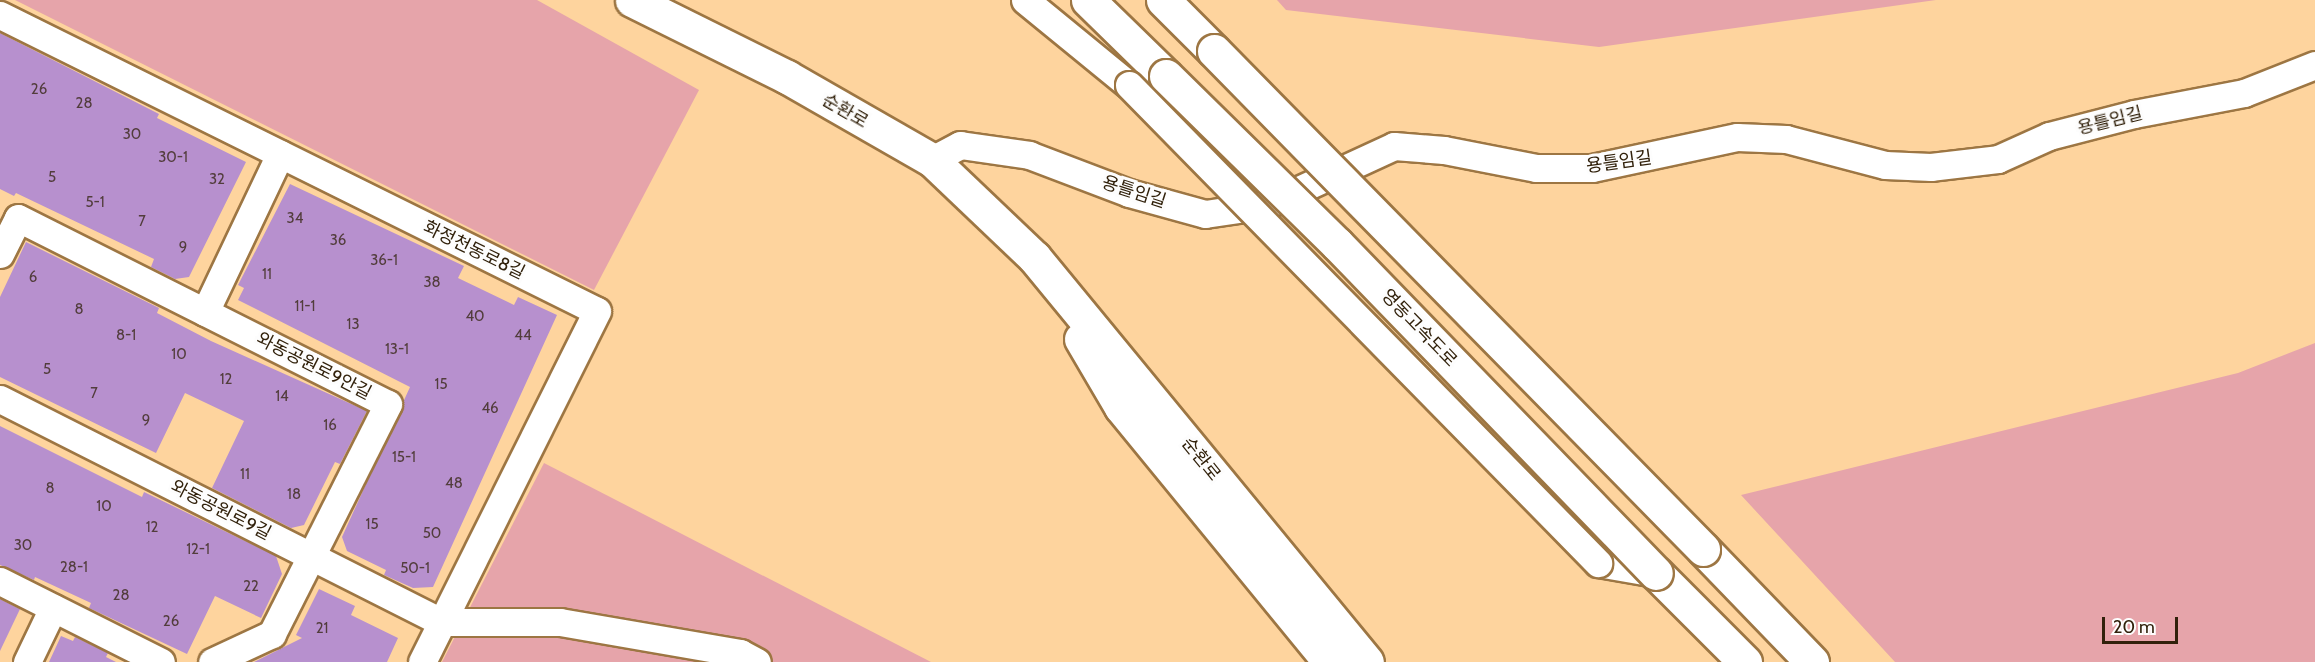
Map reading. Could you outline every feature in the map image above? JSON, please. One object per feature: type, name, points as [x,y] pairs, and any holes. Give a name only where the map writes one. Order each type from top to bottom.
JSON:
[{"type":"main road","name":"순환로","points":[[632,0],[787,77],[932,160],[1034,257],[1367,662]]},
{"type":"main road","name":"영동고속도로","points":[[1088,0],[1337,244],[1744,662]]},
{"type":"main road","points":[[1163,0],[1812,662]]},
{"type":"main road","name":"순환로","points":[[1034,257],[1121,407],[1330,662]]},
{"type":"street","points":[[1025,0],[1129,85],[1598,564],[1656,573]]},
{"type":"street","name":"화정천동로8길","points":[[0,15],[597,311],[422,662]]},
{"type":"street","name":"용틀임길","points":[[932,160],[960,145],[1029,154],[1129,193],[1205,214],[1266,205],[1394,146],[1444,150],[1536,168],[1592,168],[1737,137],[1786,139],[1885,165],[1931,167],[1998,159],[2049,136],[2123,116],[2244,93],[2315,65]]},
{"type":"street","points":[[205,312],[280,154]]},
{"type":"street","name":"와동공원로9안길","points":[[0,254],[18,218],[388,404],[272,634],[212,662]]},
{"type":"street","name":"와동공원로9길","points":[[0,399],[442,622]]},
{"type":"street","points":[[0,581],[161,662]]},
{"type":"street","points":[[27,662],[53,608]]},
{"type":"street","points":[[442,622],[560,622],[740,652],[757,662]]},
{"type":"shaded area","points":[[15,0],[537,0],[699,90],[594,290]]},
{"type":"shaded area","points":[[1277,0],[1936,0],[1599,47],[1286,10]]},
{"type":"shaded area","points":[[2315,343],[2315,662],[1895,662],[1741,495],[2238,373]]},
{"type":"shaded area","points":[[544,463],[931,662],[442,662]]},
{"type":"building","points":[[0,33],[159,114],[157,118],[246,162],[189,277],[175,279],[151,267],[154,259],[16,193],[14,196],[0,189]]},
{"type":"building","points":[[290,184],[464,266],[458,278],[514,305],[518,297],[557,315],[433,587],[413,588],[384,575],[386,570],[347,551],[342,537],[410,387],[238,300],[244,288],[238,285]]},
{"type":"building","points":[[26,242],[159,308],[157,313],[211,341],[367,411],[340,464],[335,462],[304,525],[291,528],[212,488],[244,421],[185,393],[156,453],[0,377],[0,297]]},
{"type":"building","points":[[0,426],[142,497],[144,492],[276,556],[282,574],[261,618],[215,596],[187,654],[89,608],[91,603],[35,577],[34,580],[0,565]]},
{"type":"building","points":[[319,589],[355,606],[351,615],[398,638],[387,662],[254,662],[302,638],[296,635]]},
{"type":"building","points":[[0,599],[20,609],[0,651]]},
{"type":"building","points":[[61,636],[73,641],[75,637],[108,653],[106,657],[116,662],[49,662]]}]
